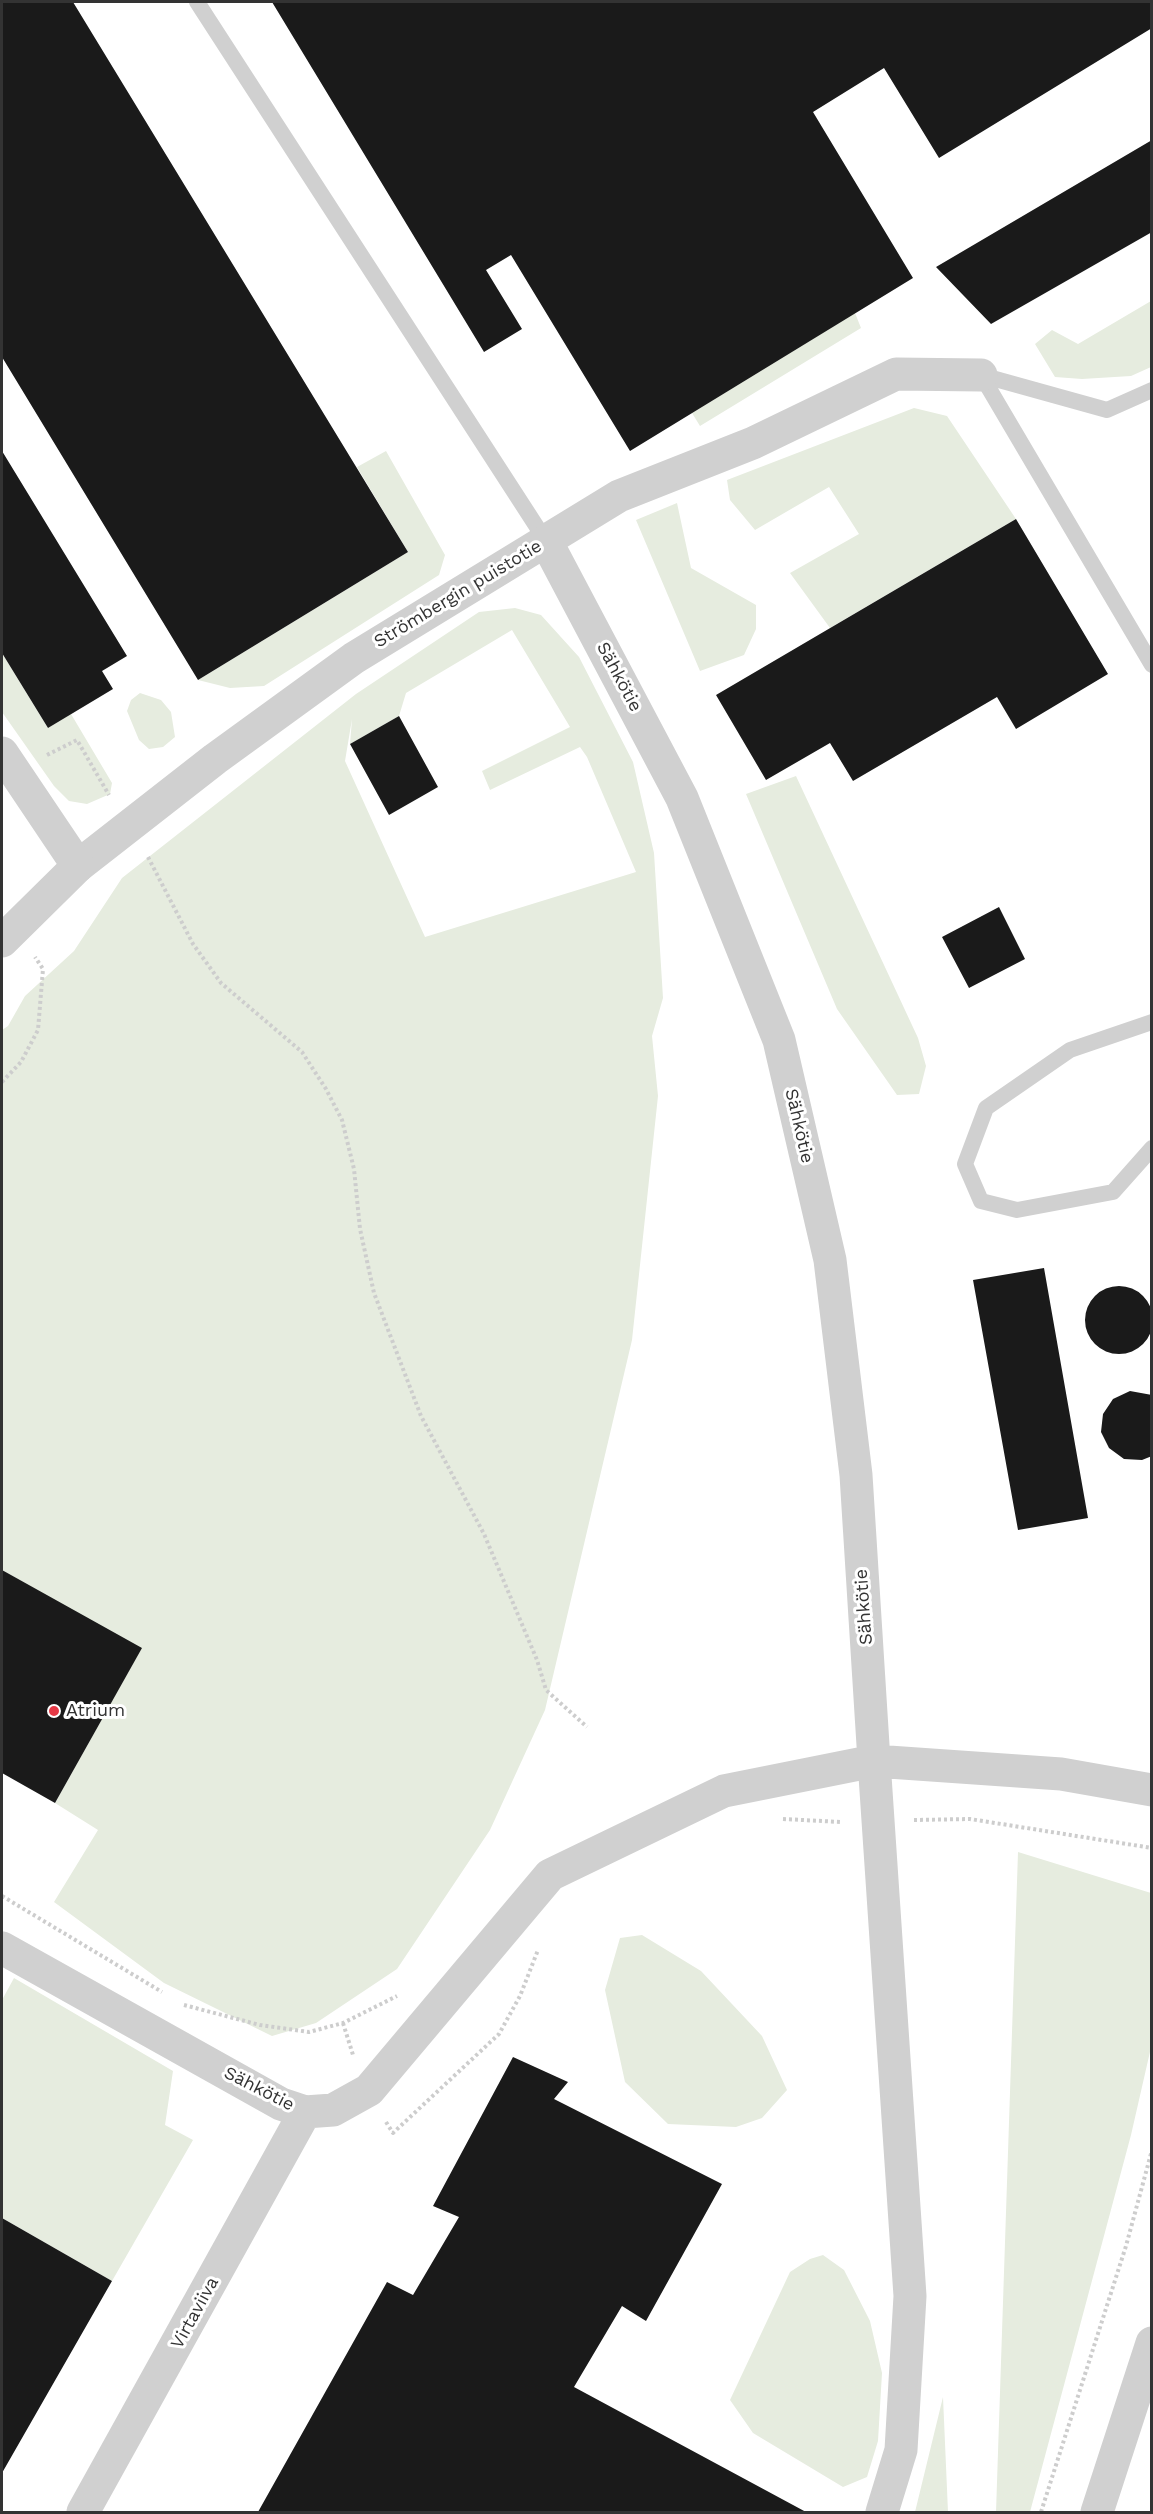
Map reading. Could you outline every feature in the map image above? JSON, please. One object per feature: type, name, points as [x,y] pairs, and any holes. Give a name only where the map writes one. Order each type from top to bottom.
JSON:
[{"type":"street","name":"Strömbergin puistotie","points":[[8,935],[78,866],[215,759],[354,658],[619,496],[753,443],[896,374],[981,375]]},
{"type":"street","name":"Sähkötie","points":[[546,541],[682,798],[779,1040],[830,1260],[856,1475],[910,2296],[901,2450],[882,2512]]},
{"type":"street","points":[[8,762],[78,866]]},
{"type":"street","name":"Sähkötie","points":[[2,1947],[281,2104],[305,2112],[333,2110],[364,2093],[550,1875],[724,1791],[874,1761]]},
{"type":"street","points":[[874,1761],[1061,1774],[1152,1790]]},
{"type":"street","name":"Virtaviiva","points":[[83,2512],[305,2112]]},
{"type":"street","points":[[1097,2512],[1152,2343]]},
{"type":"lane","points":[[197,2],[546,541]]},
{"type":"lane","points":[[981,375],[1107,410],[1152,390]]},
{"type":"lane","points":[[981,375],[1152,665]]},
{"type":"lane","points":[[1152,1022],[1071,1050],[986,1108],[965,1164],[981,1201],[1017,1210],[1113,1192],[1152,1148]]},
{"type":"path","points":[[8,762],[77,740],[128,827],[159,874],[193,944],[221,983],[302,1052],[326,1089],[342,1120],[354,1169],[360,1229],[374,1293],[421,1416],[484,1534],[537,1660],[546,1690],[587,1727]]},
{"type":"path","points":[[2,1082],[21,1062],[38,1030],[43,969],[8,935]]},
{"type":"path","points":[[772,1818],[811,1822],[970,1819],[1152,1848]]},
{"type":"path","points":[[2,1896],[165,1994]]},
{"type":"path","points":[[343,2023],[364,2093],[393,2133],[499,2034],[520,1996],[541,1942]]},
{"type":"path","points":[[175,2000],[185,2006],[260,2025],[309,2032],[343,2023],[396,1998],[404,1990]]},
{"type":"path","points":[[1041,2512],[1125,2246],[1152,2150]]},
{"type":"shaded area","points":[[1151,301],[1151,367],[1131,376],[1082,379],[1055,377],[1035,344],[1052,330],[1078,344]]},
{"type":"shaded area","points":[[855,313],[861,328],[700,426],[692,413]]},
{"type":"shaded area","points":[[914,408],[947,416],[1016,519],[830,628],[790,573],[859,534],[829,487],[755,530],[730,500],[727,480]]},
{"type":"shaded area","points":[[386,451],[445,555],[439,575],[264,686],[230,688],[198,680],[408,552],[357,467]]},
{"type":"shaded area","points":[[677,503],[691,568],[756,605],[756,629],[744,655],[700,671],[636,520]]},
{"type":"shaded area","points":[[515,608],[541,615],[579,657],[633,762],[654,853],[663,998],[652,1036],[658,1096],[632,1340],[545,1710],[490,1830],[397,1969],[316,2023],[272,2036],[164,1983],[54,1902],[98,1830],[55,1803],[141,1649],[2,1570],[2,1030],[8,1026],[25,996],[74,951],[122,878],[356,694],[479,612]],"holes":[[[512,630],[570,727],[482,771],[490,790],[580,747],[587,757],[636,872],[425,937],[345,761],[352,719],[350,744],[399,716],[406,693]]]},
{"type":"shaded area","points":[[2,653],[48,728],[71,714],[112,783],[110,794],[87,804],[69,801],[54,786],[2,712]]},
{"type":"shaded area","points":[[140,693],[161,700],[171,712],[175,737],[163,747],[149,749],[139,740],[127,711],[131,700]]},
{"type":"shaded area","points":[[796,776],[918,1038],[926,1066],[919,1094],[897,1095],[837,1009],[746,794]]},
{"type":"shaded area","points":[[1018,1852],[1151,1893],[1152,2043],[1131,2135],[1030,2512],[996,2512]]},
{"type":"shaded area","points":[[642,1935],[701,1971],[762,2036],[787,2090],[762,2118],[736,2127],[668,2124],[625,2082],[605,1990],[620,1938]]},
{"type":"shaded area","points":[[14,1978],[173,2071],[165,2125],[193,2140],[112,2281],[2,2218],[2,2000]]},
{"type":"shaded area","points":[[823,2255],[844,2270],[870,2321],[882,2373],[878,2441],[867,2477],[843,2487],[753,2433],[730,2400],[790,2272],[810,2259]]},
{"type":"shaded area","points":[[943,2397],[948,2512],[915,2512]]},
{"type":"building","points":[[2,2],[73,2],[408,552],[198,680],[2,357]]},
{"type":"building","points":[[272,2],[1152,2],[1152,28],[939,158],[884,68],[813,112],[913,278],[630,451],[511,255],[486,270],[522,329],[484,352]]},
{"type":"building","points":[[1152,140],[1152,232],[991,324],[936,267]]},
{"type":"building","points":[[2,451],[127,656],[102,671],[113,689],[48,728],[2,653]]},
{"type":"building","points":[[1016,519],[1108,674],[1016,729],[997,697],[853,781],[830,743],[766,780],[716,695]]},
{"type":"building","points":[[399,716],[438,787],[389,815],[350,744]]},
{"type":"building","points":[[999,907],[1025,959],[969,988],[942,937]]},
{"type":"building","points":[[1044,1268],[1088,1518],[1018,1530],[973,1280]]},
{"type":"building","points":[[1126,1286],[1138,1292],[1147,1301],[1153,1313],[1151,1333],[1143,1344],[1126,1354],[1112,1354],[1095,1344],[1087,1333],[1085,1313],[1095,1296],[1106,1288]]},
{"type":"building","points":[[1130,1391],[1152,1395],[1152,1456],[1142,1460],[1124,1459],[1109,1448],[1101,1432],[1103,1414],[1113,1399]]},
{"type":"building","name":"Atrium","points":[[2,1570],[142,1648],[55,1803],[2,1773]]},
{"type":"building","points":[[513,2057],[568,2082],[554,2099],[722,2184],[646,2321],[622,2306],[574,2387],[806,2512],[258,2512],[387,2282],[413,2295],[459,2217],[433,2206]]},
{"type":"building","points":[[2,2218],[112,2281],[2,2473]]},
{"type":"place","name":"Atrium","points":[[54,1711]]}]
